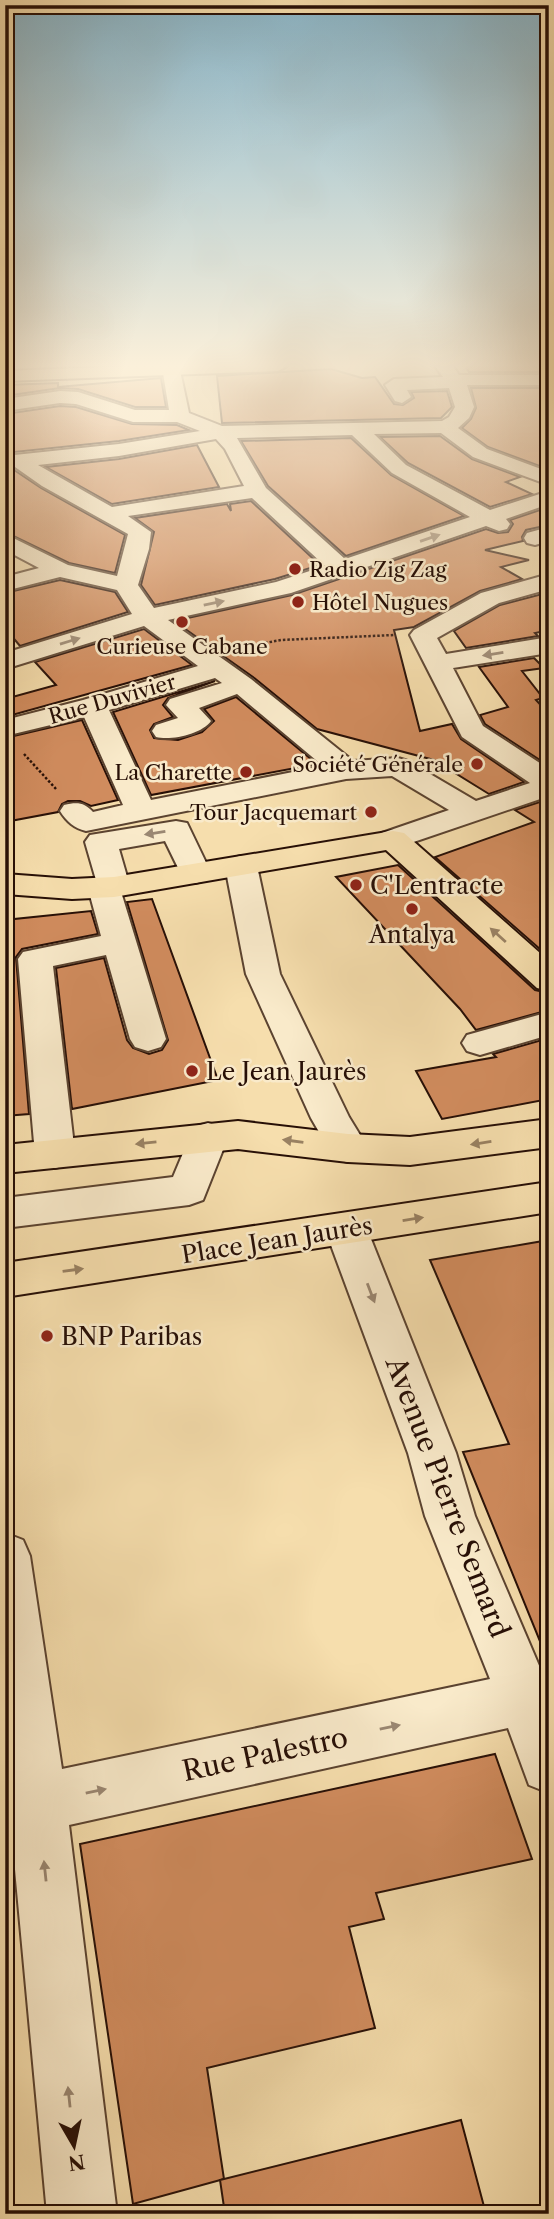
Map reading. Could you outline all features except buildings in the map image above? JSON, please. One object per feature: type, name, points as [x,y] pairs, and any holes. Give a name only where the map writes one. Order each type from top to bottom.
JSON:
[{"type":"main road","points":[[5,884],[109,888],[393,840],[549,980]]},
{"type":"main road","points":[[5,1159],[238,1135],[348,1148],[410,1151],[549,1133]]},
{"type":"main road","name":"Place Jean Jaurès","points":[[5,1280],[549,1197]]},
{"type":"street","points":[[27,470],[100,511],[115,516],[139,532],[138,549],[126,585]]},
{"type":"street","points":[[246,470],[257,491],[339,568]]},
{"type":"street","points":[[400,470],[486,519],[510,529]]},
{"type":"street","points":[[524,470],[549,479]]},
{"type":"street","points":[[115,516],[121,510],[257,491]]},
{"type":"street","points":[[11,651],[147,617],[282,588],[549,497]]},
{"type":"street","points":[[5,541],[60,570],[126,585],[147,617],[242,685],[346,770]]},
{"type":"street","points":[[5,584],[60,570]]},
{"type":"street","points":[[549,581],[490,598],[423,635],[472,731],[549,784]]},
{"type":"street","points":[[437,663],[549,645]]},
{"type":"street","name":"Rue Duvivier","points":[[5,728],[93,706],[219,668]]},
{"type":"street","points":[[166,731],[197,721],[180,705],[242,685]]},
{"type":"street","points":[[93,706],[141,811]]},
{"type":"street","points":[[75,811],[86,821],[346,770],[398,768],[475,813]]},
{"type":"street","points":[[393,840],[475,813],[549,784]]},
{"type":"street","points":[[148,1039],[120,942],[101,842],[176,830],[195,873]]},
{"type":"street","points":[[241,866],[264,974],[330,1118],[348,1148]]},
{"type":"street","points":[[55,1154],[36,959],[120,942]]},
{"type":"street","points":[[480,1043],[549,1023]]},
{"type":"street","points":[[5,1213],[189,1190],[208,1138]]},
{"type":"street","name":"Avenue Pierre Semard","points":[[346,1229],[432,1452],[450,1516],[525,1698],[549,1765]]},
{"type":"street","points":[[5,1556],[21,1807],[82,2214]]},
{"type":"street","name":"Rue Palestro","points":[[21,1807],[525,1698]]},
{"type":"path","points":[[248,645],[281,640],[391,634],[423,635]]},
{"type":"path","points":[[23,752],[75,811]]},
{"type":"place","name":"Radio Zig Zag","points":[[295,569]]},
{"type":"place","name":"Hôtel Nugues","points":[[298,602]]},
{"type":"place","name":"Curieuse Cabane","points":[[182,622]]},
{"type":"place","name":"Société Générale","points":[[477,764]]},
{"type":"place","name":"La Charette","points":[[246,772]]},
{"type":"place","name":"Tour Jacquemart","points":[[371,812]]},
{"type":"place","name":"C'Lentracte","points":[[356,885]]},
{"type":"place","name":"Antalya","points":[[412,909]]},
{"type":"place","name":"Le Jean Jaurès","points":[[192,1071]]},
{"type":"place","name":"BNP Paribas","points":[[47,1336]]}]
